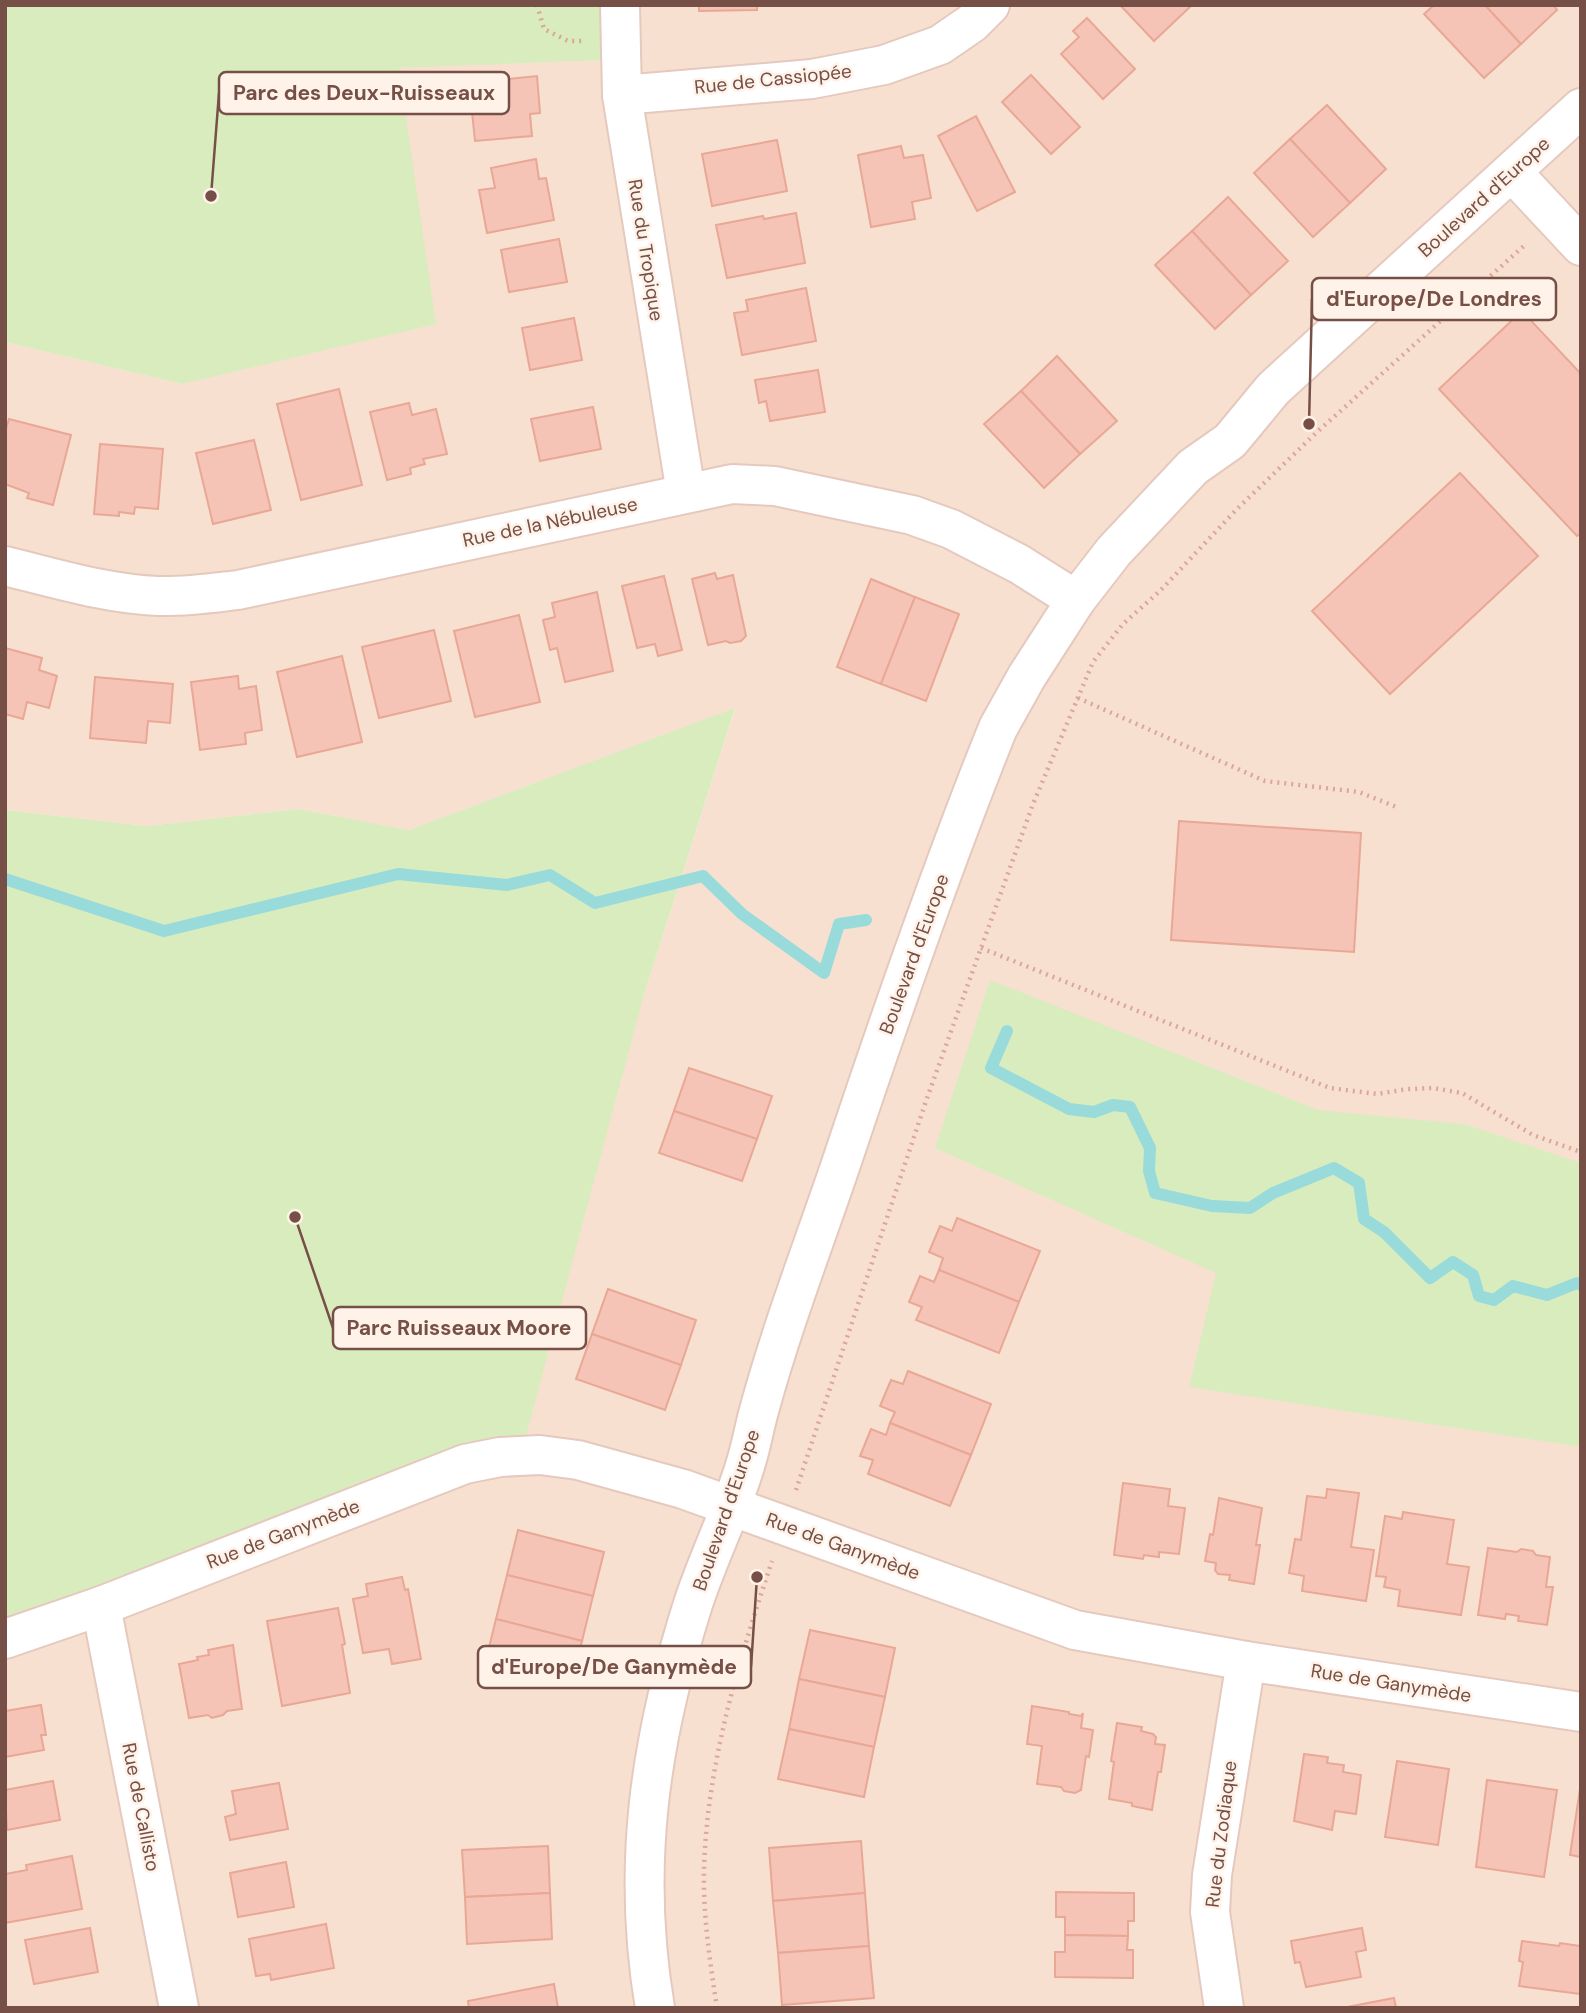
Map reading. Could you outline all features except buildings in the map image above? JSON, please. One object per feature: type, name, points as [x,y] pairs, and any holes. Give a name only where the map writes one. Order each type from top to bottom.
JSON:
[{"type":"street","name":"Rue du Tropique","points":[[620,5],[622,95],[686,493]]},
{"type":"street","name":"Rue de Cassiopée","points":[[622,95],[812,79],[884,65],[940,46],[972,23],[990,5]]},
{"type":"street","name":"Boulevard d'Europe","points":[[655,2008],[644,1928],[643,1868],[646,1813],[654,1753],[694,1604],[746,1462],[760,1407],[868,1082],[998,728],[1027,676],[1076,600],[1114,551],[1194,467],[1230,441],[1273,389],[1581,108]]},
{"type":"street","points":[[1512,172],[1581,246]]},
{"type":"street","name":"Rue de la Nébuleuse","points":[[5,566],[102,589],[158,596],[201,595],[238,590],[732,484],[775,486],[912,515],[951,529],[1019,564],[1076,600]]},
{"type":"street","name":"Rue de Ganymède","points":[[5,1639],[101,1606],[465,1464],[500,1457],[540,1455],[578,1460],[683,1489],[1075,1630],[1246,1661],[1581,1712]]},
{"type":"street","name":"Rue de Callisto","points":[[101,1606],[179,2008]]},
{"type":"street","name":"Rue du Zodiaque","points":[[1224,2008],[1210,1912],[1212,1875],[1246,1661]]},
{"type":"path","points":[[537,5],[544,29],[568,41],[588,41]]},
{"type":"path","points":[[717,2008],[705,1923],[704,1870],[711,1791],[715,1764],[752,1621],[926,1101],[1033,804],[1093,662],[1122,624],[1161,590],[1237,509],[1316,433],[1556,218]]},
{"type":"path","points":[[1078,698],[1265,781],[1359,792],[1399,808]]},
{"type":"path","points":[[981,948],[1330,1088],[1377,1094],[1408,1088],[1433,1088],[1462,1093],[1533,1135],[1581,1152]]},
{"type":"shaded area","points":[[605,5],[1581,5],[1581,2008],[5,2008],[5,1621],[643,998],[735,709],[409,830],[299,809],[147,826],[5,810],[5,342],[182,384],[399,67],[607,60]]},
{"type":"green space","points":[[5,5],[605,5],[607,60],[399,68],[436,324],[182,384],[5,342]]},
{"type":"green space","points":[[735,708],[643,998],[526,1436],[5,1621],[5,810],[147,826],[299,809],[409,830]]},
{"type":"green space","points":[[990,980],[1319,1110],[1464,1124],[1581,1163],[1581,1447],[1189,1387],[1216,1273],[935,1148]]},
{"type":"waterway","points":[[5,879],[164,931],[398,874],[507,885],[550,875],[595,903],[703,876],[742,914],[824,973],[839,924],[866,920]]},
{"type":"waterway","points":[[1007,1031],[991,1068],[1069,1109],[1094,1112],[1113,1105],[1130,1107],[1150,1148],[1149,1171],[1155,1193],[1212,1206],[1250,1208],[1273,1193],[1334,1168],[1359,1183],[1364,1219],[1384,1232],[1430,1278],[1453,1262],[1473,1275],[1479,1296],[1494,1300],[1513,1286],[1547,1295],[1577,1283],[1581,1285]]},
{"type":"place","name":"Parc des Deux-Ruisseaux","points":[[211,196]]},
{"type":"place","name":"d'Europe/De Londres","points":[[1309,424]]},
{"type":"place","name":"Parc Ruisseaux Moore","points":[[295,1217]]},
{"type":"place","name":"d'Europe/De Ganymède","points":[[757,1577]]}]
